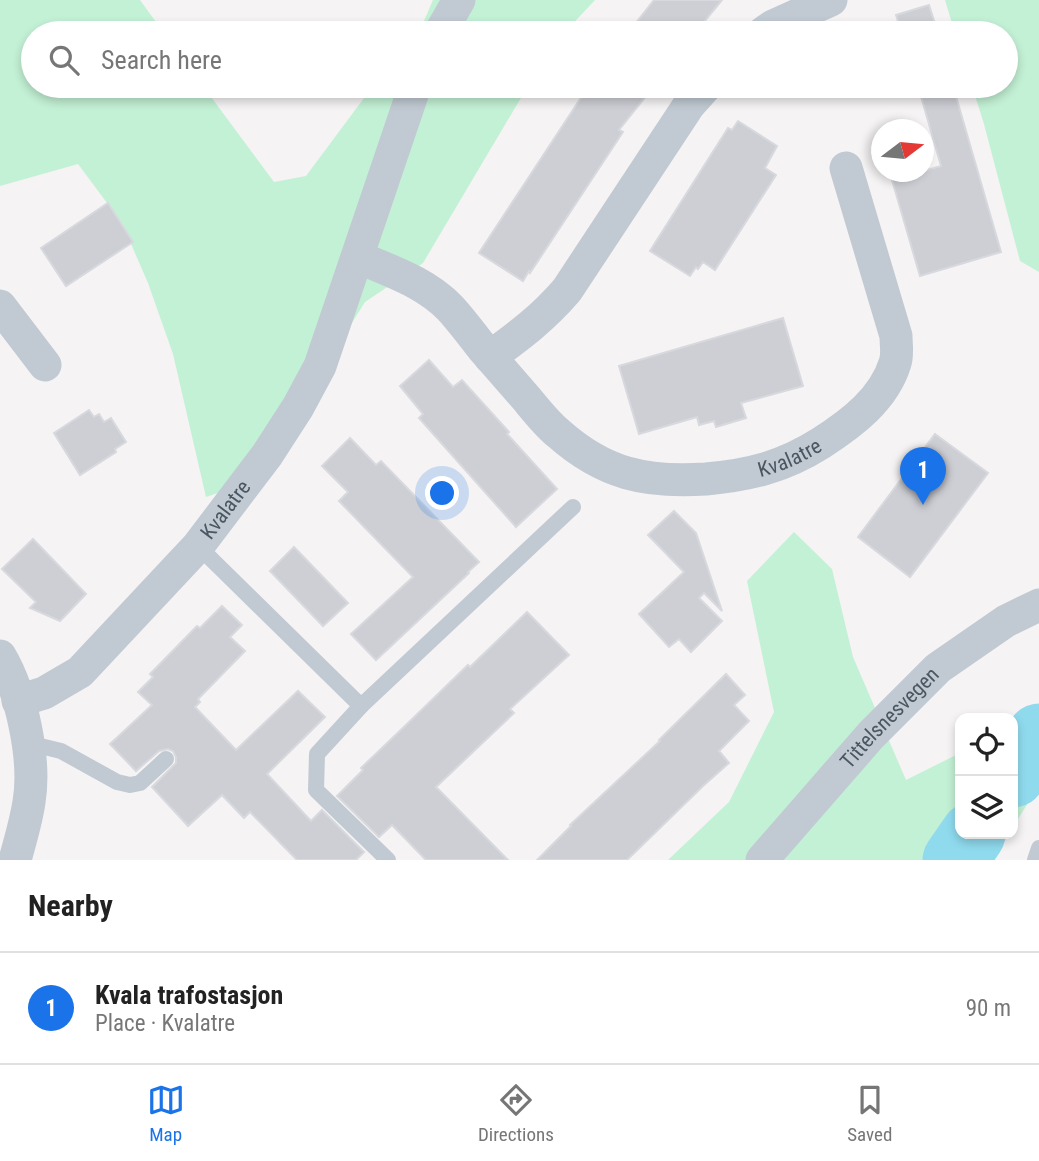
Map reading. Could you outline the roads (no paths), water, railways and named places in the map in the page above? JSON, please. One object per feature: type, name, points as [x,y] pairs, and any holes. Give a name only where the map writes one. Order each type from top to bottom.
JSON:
[{"type":"street","points":[[447,21],[459,0]]},
{"type":"street","points":[[785,21],[831,0]]},
{"type":"street","name":"Kvalatre","points":[[18,701],[44,693],[80,672],[198,546],[267,454],[298,407],[320,366],[411,98]]},
{"type":"street","points":[[490,357],[530,328],[567,290],[695,98]]},
{"type":"street","name":"Kvalatre","points":[[358,257],[403,276],[426,289],[450,308],[556,432],[582,453],[608,468],[663,480],[754,473],[804,454],[850,422],[869,406],[886,385],[896,360],[896,336],[846,168]]},
{"type":"street","points":[[0,306],[46,365]]},
{"type":"street","name":"Tittelsnesvegen","points":[[762,860],[871,735],[938,668],[1006,621],[1038,609]]},
{"type":"street","points":[[0,656],[6,665],[18,701],[28,743],[31,771],[29,801],[15,860]]},
{"type":"lane","points":[[388,860],[316,790],[317,754],[361,706],[573,507]]},
{"type":"lane","points":[[198,546],[361,706]]},
{"type":"lane","points":[[28,743],[61,751],[117,782],[130,785],[140,783],[166,759]]},
{"type":"lane","points":[[1035,860],[1039,848]]},
{"type":"waterway","points":[[1018,768],[1039,736]]},
{"type":"waterway","points":[[955,860],[970,839]]},
{"type":"place","name":"Kvala trafostasjon","points":[[923,505]]}]
